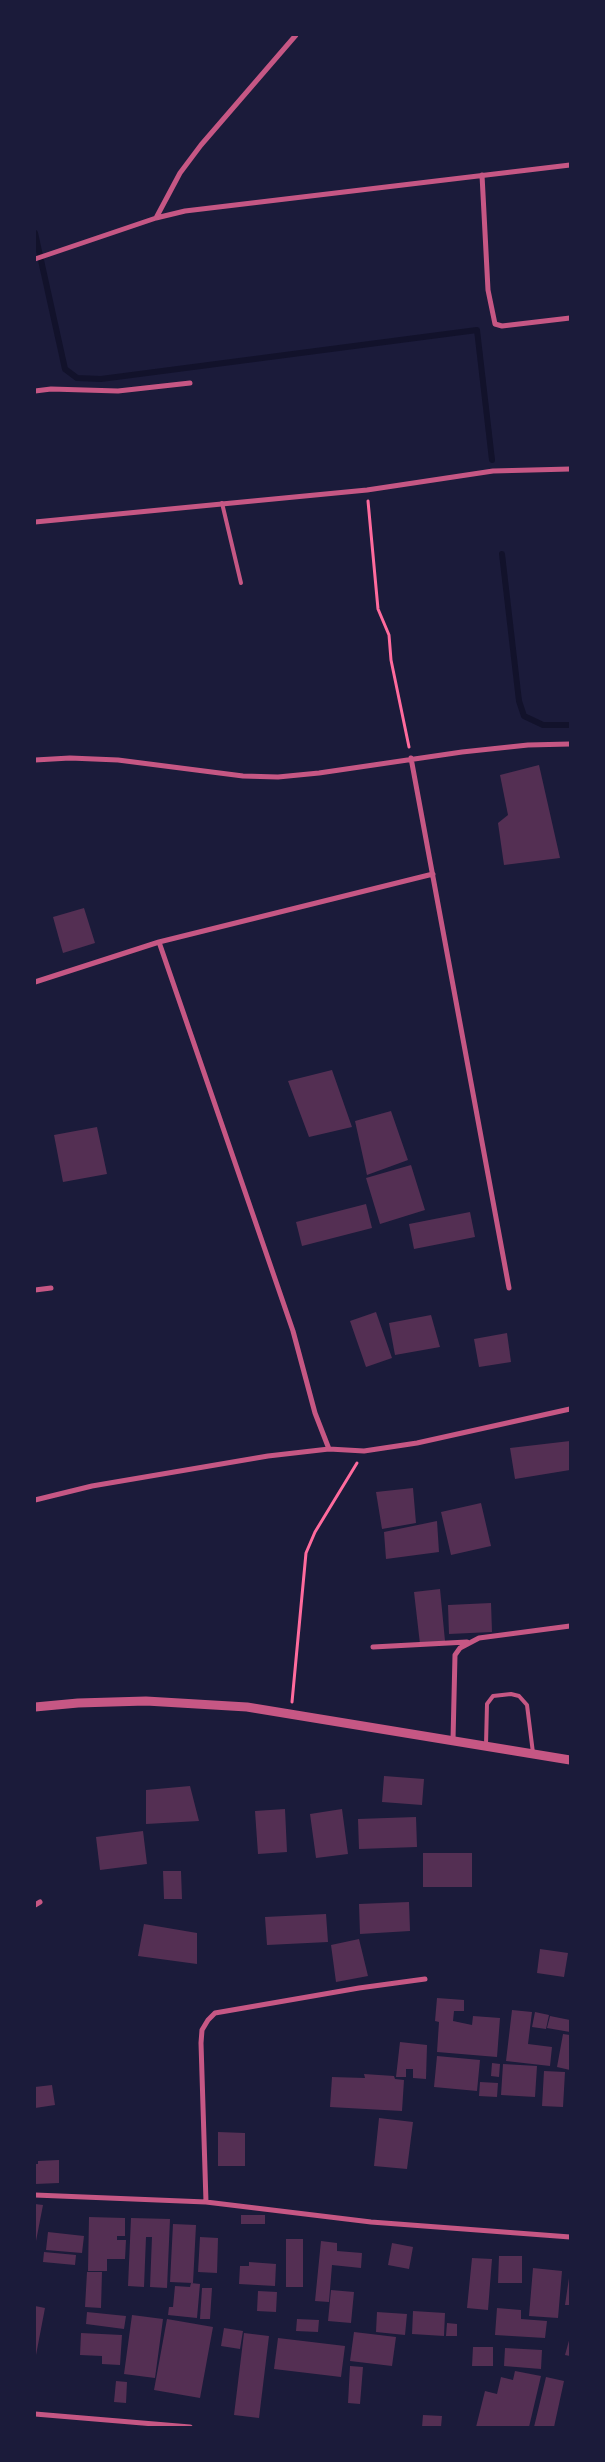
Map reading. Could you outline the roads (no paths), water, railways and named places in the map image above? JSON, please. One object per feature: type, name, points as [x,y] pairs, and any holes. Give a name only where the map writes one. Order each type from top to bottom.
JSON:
[{"type":"street","points":[[156,218],[180,173],[201,145],[296,35]]},
{"type":"street","points":[[35,259],[156,218],[216,206],[570,165]]},
{"type":"street","points":[[482,175],[488,290],[495,324],[502,326],[570,318]]},
{"type":"street","points":[[35,391],[50,389],[118,391],[190,383]]},
{"type":"street","points":[[35,522],[366,490],[493,471],[570,469]]},
{"type":"street","points":[[35,760],[70,758],[118,760],[243,776],[278,777],[319,773],[411,758],[528,745],[570,744]]},
{"type":"street","points":[[411,758],[509,1288]]},
{"type":"street","points":[[35,982],[159,942],[433,874]]},
{"type":"street","points":[[159,942],[293,1331],[315,1413],[329,1449]]},
{"type":"street","points":[[35,1290],[50,1288]]},
{"type":"street","points":[[35,1500],[125,1480],[268,1456],[329,1449],[364,1451],[417,1443],[570,1409]]},
{"type":"street","points":[[373,1648],[468,1642],[478,1638],[570,1626]]},
{"type":"street","points":[[453,1740],[456,1655],[468,1642]]},
{"type":"street","points":[[35,1707],[78,1702],[146,1700],[196,1702],[291,1712],[570,1760]]},
{"type":"street","points":[[206,2202],[201,2043],[202,2030],[208,2020],[215,2013],[359,1988],[425,1979]]},
{"type":"street","points":[[35,2195],[206,2202],[371,2222],[570,2237]]},
{"type":"street","points":[[35,2414],[128,2420],[190,2427]]},
{"type":"street","points":[[128,2420],[128,2427]]},
{"type":"lane","points":[[222,503],[241,583]]},
{"type":"lane","points":[[486,1745],[487,1704],[493,1696],[511,1694],[519,1696],[527,1704],[533,1754]]},
{"type":"waterway","points":[[35,233],[65,369],[77,378],[101,379],[477,330],[492,460]]},
{"type":"waterway","points":[[502,554],[519,701],[524,716],[543,725],[570,725]]}]
